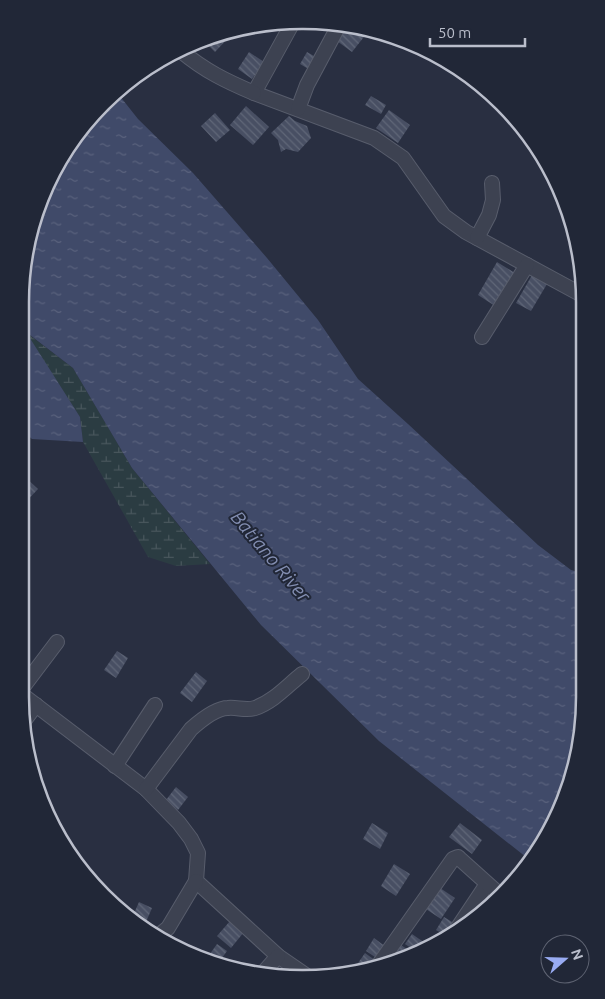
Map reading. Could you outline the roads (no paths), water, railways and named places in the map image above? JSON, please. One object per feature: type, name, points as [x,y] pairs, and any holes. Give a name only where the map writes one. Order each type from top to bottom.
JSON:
[{"type":"street","points":[[254,93],[289,29]]},
{"type":"street","points":[[298,109],[307,85],[336,31]]},
{"type":"street","points":[[186,55],[211,73],[254,93],[374,138],[403,158],[444,216],[466,232],[576,292]]},
{"type":"street","points":[[478,238],[489,215],[492,200],[492,183]]},
{"type":"street","points":[[482,337],[527,264]]},
{"type":"street","points":[[29,680],[57,642]]},
{"type":"street","points":[[146,789],[191,729],[200,721],[220,709],[252,709],[266,703],[302,674]]},
{"type":"street","points":[[29,699],[146,789],[179,823],[191,839],[198,853],[196,882],[168,928],[163,932]]},
{"type":"street","points":[[29,714],[36,705]]},
{"type":"street","points":[[115,766],[155,705]]},
{"type":"street","points":[[388,956],[453,859],[460,858],[495,891]]},
{"type":"street","points":[[196,882],[278,956],[298,970]]},
{"type":"street","points":[[465,917],[487,884]]},
{"type":"street","points":[[267,968],[278,956]]},
{"type":"water","name":"Batiano River","points":[[121,98],[138,119],[193,173],[267,258],[318,320],[358,379],[538,545],[571,570],[576,571],[576,714],[571,750],[562,784],[548,818],[525,856],[379,741],[261,625],[132,468],[73,368],[29,334],[29,285],[34,249],[43,215],[65,166],[85,136]]},
{"type":"water","points":[[29,337],[80,417],[83,442],[32,439],[29,436]]}]
